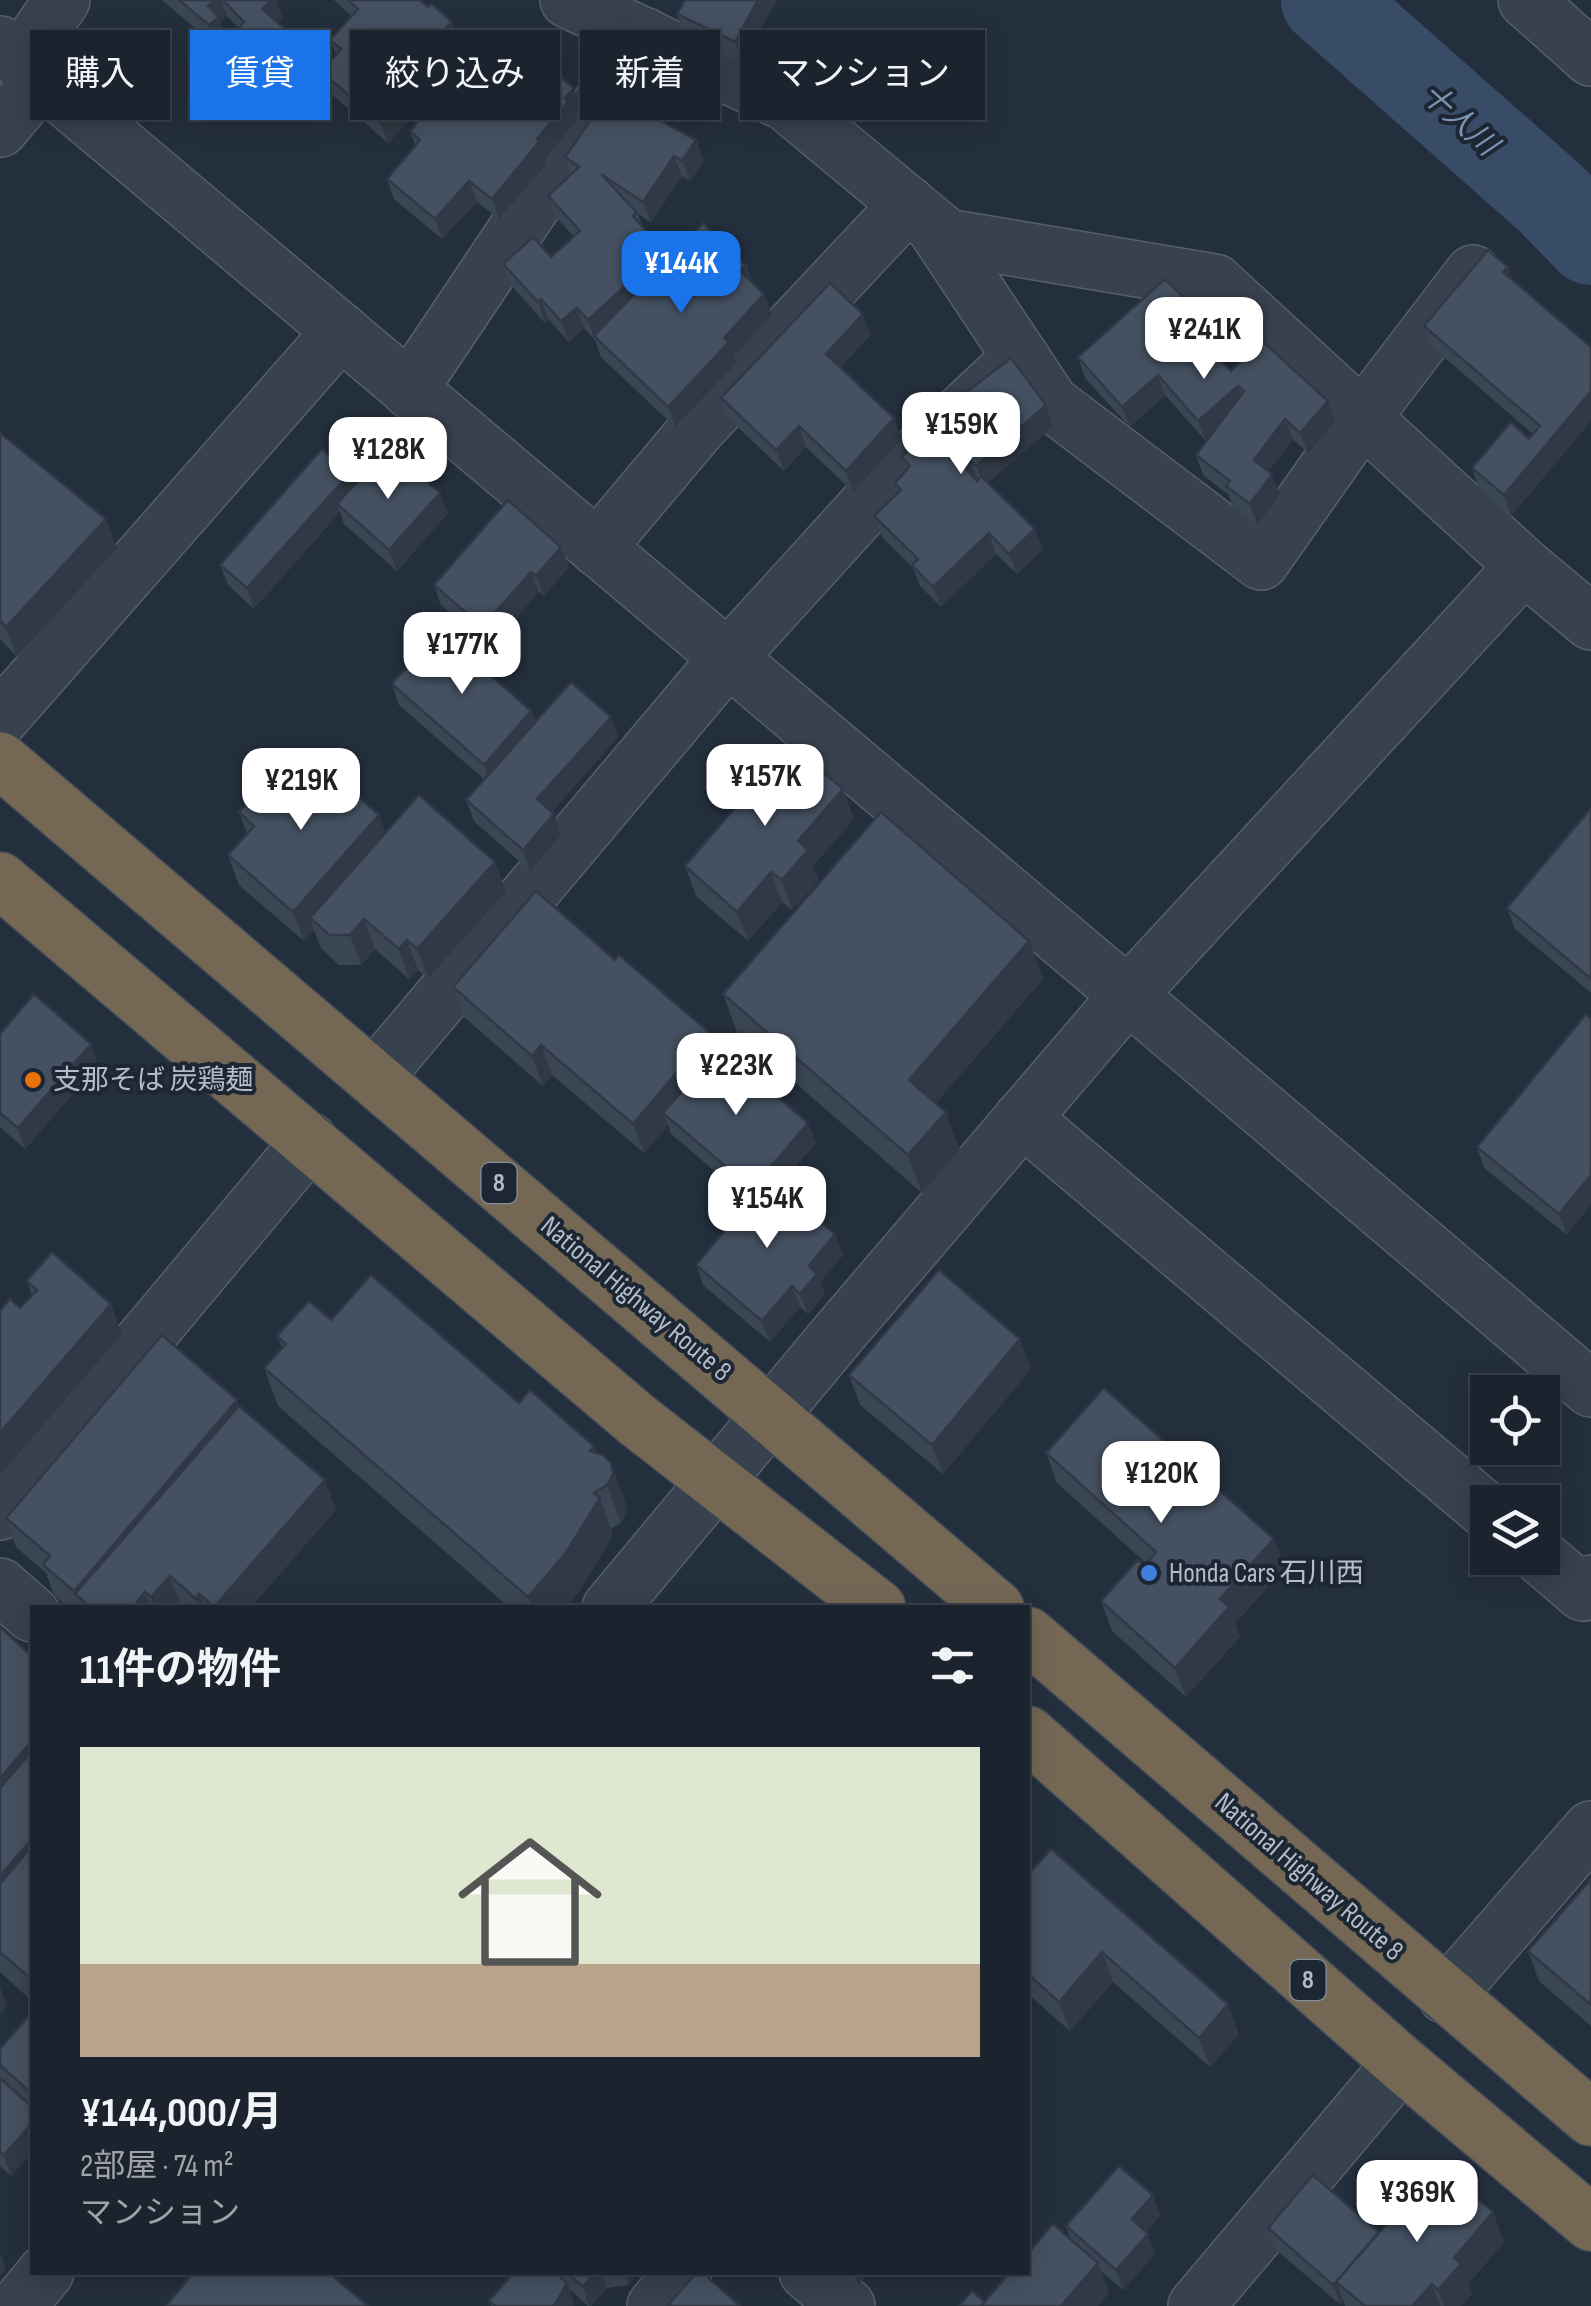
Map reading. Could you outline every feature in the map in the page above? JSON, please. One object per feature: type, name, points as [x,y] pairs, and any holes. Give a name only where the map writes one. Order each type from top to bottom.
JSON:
[{"type":"highway","name":"National Highway Route 8","points":[[0,760],[993,1605]]},
{"type":"highway","points":[[0,880],[622,1408],[874,1605]]},
{"type":"highway","name":"National Highway Route 8","points":[[1030,1637],[1591,2118]]},
{"type":"highway","name":"8","points":[[1030,1736],[1401,2063],[1591,2223]]},
{"type":"street","points":[[0,129],[21,61],[62,0]]},
{"type":"street","points":[[568,0],[633,30]]},
{"type":"street","points":[[1526,0],[1591,58]]},
{"type":"street","points":[[21,61],[1591,1389]]},
{"type":"street","points":[[720,71],[786,103],[947,237],[1215,282],[1524,566],[1591,622]]},
{"type":"street","points":[[409,390],[590,120]]},
{"type":"street","points":[[921,216],[1052,403],[1261,562],[1363,417],[1489,252]]},
{"type":"street","points":[[597,548],[696,429],[921,216]]},
{"type":"street","points":[[0,719],[340,331]]},
{"type":"street","points":[[374,1078],[727,659],[887,483],[1020,357]]},
{"type":"street","points":[[613,1605],[1128,994],[1524,566]]},
{"type":"street","points":[[1022,1118],[1470,1497]]},
{"type":"street","points":[[0,1512],[310,1141]]},
{"type":"street","points":[[1560,1573],[1583,1592],[1591,1584]]},
{"type":"street","points":[[0,1586],[30,1612]]},
{"type":"street","points":[[1446,1996],[1591,1829]]},
{"type":"street","points":[[1196,2306],[1401,2063]]},
{"type":"street","points":[[18,2306],[44,2275]]},
{"type":"street","points":[[655,2306],[681,2275]]},
{"type":"street","points":[[810,2275],[846,2306]]},
{"type":"building","points":[[179,0],[214,0],[208,6],[219,17],[209,25]]},
{"type":"building","points":[[223,0],[272,0],[262,9],[287,30],[238,30],[244,22]]},
{"type":"building","points":[[348,0],[420,0],[428,7],[432,4],[452,22],[448,30],[350,30],[350,97],[330,79],[330,61],[341,49],[330,40],[358,9]]},
{"type":"building","points":[[685,0],[758,0],[735,42],[720,35],[720,30],[710,30],[677,14]]},
{"type":"building","points":[[560,76],[574,88],[565,98],[566,104],[560,111]]},
{"type":"building","points":[[419,120],[553,120],[492,199],[469,181],[435,219],[387,179],[420,140],[410,131]]},
{"type":"building","points":[[591,120],[659,120],[696,140],[682,161],[674,156],[643,202],[601,174],[637,213],[633,216],[653,238],[647,242],[659,255],[588,320],[577,308],[561,321],[503,264],[533,237],[551,257],[580,231],[548,196],[579,167],[565,157]]},
{"type":"building","points":[[703,223],[746,265],[740,271],[764,294],[724,338],[729,342],[668,407],[594,336]]},
{"type":"building","points":[[1488,250],[1508,267],[1503,272],[1591,347],[1591,391],[1504,495],[1472,468],[1511,422],[1529,439],[1540,426],[1424,326]]},
{"type":"building","points":[[1165,279],[1210,323],[1199,336],[1231,371],[1260,339],[1328,401],[1300,433],[1285,419],[1254,460],[1272,474],[1250,504],[1226,486],[1230,481],[1196,455],[1244,391],[1238,386],[1198,421],[1158,375],[1122,407],[1078,357]]},
{"type":"building","points":[[830,283],[863,314],[826,354],[894,418],[846,471],[799,426],[776,450],[721,398]]},
{"type":"building","points":[[1011,358],[1046,405],[976,466],[970,460],[964,467],[977,481],[981,476],[1035,529],[1009,554],[989,533],[933,587],[912,565],[918,559],[874,516],[901,490],[895,483],[910,466],[902,457],[956,400]]},
{"type":"building","points":[[0,433],[106,519],[6,627],[0,621]]},
{"type":"building","points":[[322,449],[350,473],[247,588],[220,565]]},
{"type":"building","points":[[378,458],[402,479],[412,468],[440,493],[389,550],[337,504]]},
{"type":"building","points":[[508,500],[561,547],[536,576],[531,572],[482,627],[434,585]]},
{"type":"building","points":[[440,630],[531,711],[484,765],[392,684]]},
{"type":"building","points":[[571,682],[611,717],[537,799],[554,814],[523,850],[466,800]]},
{"type":"building","points":[[790,744],[843,789],[798,841],[808,850],[782,880],[771,872],[737,912],[685,866]]},
{"type":"building","points":[[314,757],[379,815],[293,912],[228,855],[254,826],[239,812],[261,788],[276,801]]},
{"type":"building","points":[[419,795],[495,862],[417,949],[407,940],[399,949],[364,919],[350,935],[329,935],[310,918]]},
{"type":"building","points":[[1591,808],[1591,979],[1507,908]]},
{"type":"building","points":[[881,812],[1029,941],[909,1080],[946,1112],[908,1155],[723,994]]},
{"type":"building","points":[[536,891],[615,960],[619,955],[710,1033],[633,1124],[541,1045],[532,1056],[453,987]]},
{"type":"building","points":[[34,994],[91,1044],[18,1128],[0,1113],[0,1034]]},
{"type":"building","points":[[1586,1014],[1591,1019],[1591,1175],[1559,1214],[1477,1147]]},
{"type":"building","points":[[720,1047],[808,1123],[752,1189],[663,1113]]},
{"type":"building","points":[[768,1179],[835,1234],[809,1266],[817,1274],[800,1294],[792,1286],[762,1321],[696,1265]]},
{"type":"building","points":[[52,1252],[111,1304],[0,1433],[0,1311],[10,1299],[20,1308],[37,1290],[27,1281]]},
{"type":"building","points":[[939,1270],[1020,1339],[932,1445],[849,1375]]},
{"type":"building","points":[[371,1275],[519,1403],[530,1390],[594,1446],[590,1451],[611,1463],[613,1474],[607,1485],[594,1493],[600,1498],[565,1554],[528,1597],[264,1368],[286,1344],[277,1336],[309,1301],[331,1320]]},
{"type":"building","points":[[162,1335],[237,1400],[74,1591],[43,1565],[50,1556],[6,1518]]},
{"type":"building","points":[[1104,1388],[1274,1539],[1220,1599],[1229,1607],[1175,1668],[1101,1601],[1138,1560],[1144,1566],[1156,1552],[1046,1453]]},
{"type":"building","points":[[239,1406],[325,1480],[216,1605],[199,1594],[196,1599],[170,1576],[151,1597],[145,1592],[134,1605],[88,1605],[75,1594]]},
{"type":"building","points":[[0,1627],[30,1654],[30,1743],[0,1778]]},
{"type":"building","points":[[30,1753],[30,1841],[0,1876],[0,1788]]},
{"type":"building","points":[[30,1848],[30,1978],[0,1952],[0,1884]]},
{"type":"building","points":[[1051,1849],[1228,2004],[1199,2038],[1102,1952],[1059,2002],[1030,1976],[1030,1873]]},
{"type":"building","points":[[1591,1879],[1591,2005],[1528,1951]]},
{"type":"building","points":[[30,2014],[30,2092],[0,2065],[0,2049]]},
{"type":"building","points":[[0,2078],[30,2105],[30,2125],[4,2155],[0,2152]]},
{"type":"building","points":[[1438,2165],[1493,2212],[1454,2258],[1461,2264],[1438,2290],[1432,2284],[1412,2306],[1365,2306],[1336,2282]]},
{"type":"building","points":[[1119,2166],[1153,2195],[1132,2219],[1148,2234],[1116,2270],[1066,2226]]},
{"type":"building","points":[[1313,2175],[1379,2232],[1333,2285],[1268,2228]]},
{"type":"building","points":[[1053,2224],[1098,2263],[1061,2306],[981,2306],[1007,2275],[1030,2275],[1030,2251]]},
{"type":"building","points":[[192,2275],[332,2275],[368,2306],[166,2306]]},
{"type":"building","points":[[511,2275],[558,2275],[567,2283],[554,2306],[495,2306],[489,2301]]},
{"type":"building","points":[[569,2275],[593,2275],[583,2287]]},
{"type":"building","points":[[694,2275],[705,2275],[740,2306],[667,2306]]},
{"type":"building","points":[[972,2291],[985,2302],[981,2306],[959,2306]]},
{"type":"waterway","name":"十人川","points":[[1326,0],[1549,197],[1591,240]]},
{"type":"place","name":"支那そば 炭鶏麺","points":[[33,1080]]},
{"type":"place","name":"Honda Cars 石川西","points":[[1149,1573]]}]
